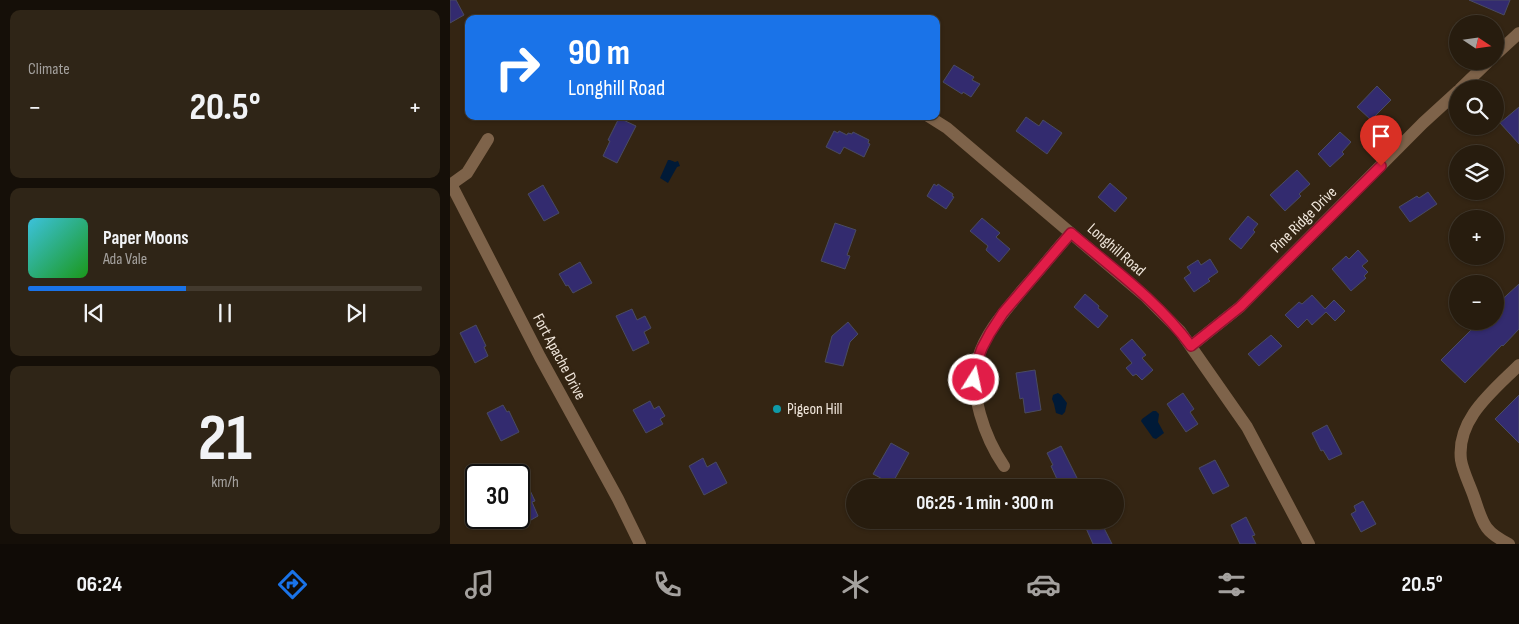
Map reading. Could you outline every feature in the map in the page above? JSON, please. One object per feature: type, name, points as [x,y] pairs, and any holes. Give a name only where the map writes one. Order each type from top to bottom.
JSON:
[{"type":"street","points":[[1504,47],[1519,33]]},
{"type":"street","name":"Pine Ridge Drive","points":[[1469,80],[1480,70]]},
{"type":"street","name":"Pine Ridge Drive","points":[[1191,346],[1240,307],[1449,100]]},
{"type":"street","name":"Longhill Road","points":[[934,120],[947,128],[1146,297],[1180,331],[1247,427],[1309,544]]},
{"type":"street","points":[[450,185],[467,173],[488,139]]},
{"type":"street","name":"Fort Apache Drive","points":[[450,185],[540,357],[618,499],[640,544]]},
{"type":"street","points":[[1004,466],[990,439],[978,403],[974,380],[978,359],[986,340],[1003,313],[1071,233]]},
{"type":"street","points":[[1509,544],[1494,537],[1484,525],[1461,461],[1461,442],[1468,422],[1479,404],[1519,365]]},
{"type":"water","points":[[668,160],[678,161],[680,166],[677,167],[668,183],[660,178]]},
{"type":"water","points":[[1058,393],[1067,403],[1065,412],[1062,415],[1056,413],[1052,399],[1053,395]]},
{"type":"water","points":[[1153,411],[1159,414],[1158,422],[1164,433],[1156,439],[1153,438],[1141,421]]},
{"type":"building","points":[[450,0],[456,0],[464,15],[450,23]]},
{"type":"building","points":[[1469,0],[1510,0],[1504,15]]},
{"type":"building","points":[[954,65],[974,77],[972,80],[980,84],[971,97],[963,92],[962,94],[943,82]]},
{"type":"building","points":[[1377,86],[1391,100],[1371,120],[1357,107]]},
{"type":"building","points":[[1519,107],[1519,144],[1504,127],[1504,120]]},
{"type":"building","points":[[1026,117],[1039,126],[1043,120],[1062,133],[1047,154],[1016,131]]},
{"type":"building","points":[[618,120],[623,120],[636,126],[617,163],[603,156],[610,141],[608,140]]},
{"type":"building","points":[[834,131],[847,135],[853,132],[869,140],[868,143],[870,144],[864,157],[844,147],[840,154],[826,147]]},
{"type":"building","points":[[1340,132],[1351,142],[1342,152],[1344,154],[1330,167],[1318,154]]},
{"type":"building","points":[[1297,170],[1310,184],[1299,194],[1301,196],[1285,211],[1270,195]]},
{"type":"building","points":[[1110,183],[1127,198],[1115,212],[1098,197]]},
{"type":"building","points":[[934,184],[937,186],[938,184],[953,194],[952,196],[954,197],[946,209],[927,196]]},
{"type":"building","points":[[543,185],[559,213],[544,221],[528,194]]},
{"type":"building","points":[[1428,192],[1437,204],[1410,222],[1399,207],[1417,196],[1419,198]]},
{"type":"building","points":[[1248,216],[1258,224],[1253,230],[1255,232],[1241,249],[1229,239]]},
{"type":"building","points":[[982,218],[1000,233],[996,237],[1010,249],[999,262],[986,250],[988,246],[970,231]]},
{"type":"building","points":[[835,223],[856,230],[847,255],[850,256],[845,269],[821,261]]},
{"type":"building","points":[[1358,250],[1368,261],[1362,266],[1368,272],[1364,276],[1366,278],[1351,291],[1332,269],[1346,256],[1349,259]]},
{"type":"building","points":[[1210,259],[1218,272],[1208,279],[1210,281],[1194,292],[1184,278],[1191,273],[1187,267],[1198,260],[1201,265]]},
{"type":"building","points":[[580,262],[592,283],[573,293],[559,274]]},
{"type":"building","points":[[1519,284],[1519,329],[1465,383],[1441,360],[1471,330],[1504,330],[1504,298]]},
{"type":"building","points":[[1085,294],[1108,316],[1098,328],[1074,307]]},
{"type":"building","points":[[1312,295],[1325,309],[1334,300],[1345,311],[1335,321],[1326,312],[1312,325],[1307,319],[1298,328],[1285,315],[1299,302],[1302,304]]},
{"type":"building","points":[[632,309],[637,320],[645,316],[651,328],[644,332],[649,343],[633,351],[616,316]]},
{"type":"building","points":[[848,322],[858,334],[850,342],[843,366],[825,362],[832,336]]},
{"type":"building","points":[[476,325],[486,346],[484,347],[488,356],[475,363],[460,333]]},
{"type":"building","points":[[1271,335],[1282,346],[1259,366],[1248,354]]},
{"type":"building","points":[[1132,339],[1146,355],[1142,358],[1153,370],[1142,380],[1136,374],[1133,376],[1126,368],[1132,363],[1120,349]]},
{"type":"building","points":[[1035,370],[1041,410],[1025,413],[1023,398],[1020,399],[1016,373]]},
{"type":"building","points":[[1183,393],[1194,409],[1190,412],[1198,424],[1186,432],[1167,404]]},
{"type":"building","points":[[1519,395],[1519,443],[1495,419]]},
{"type":"building","points":[[650,401],[654,409],[659,406],[665,416],[660,419],[663,424],[646,433],[633,410]]},
{"type":"building","points":[[503,405],[507,412],[509,411],[519,432],[501,441],[487,413]]},
{"type":"building","points":[[1327,425],[1342,454],[1329,460],[1323,450],[1321,451],[1312,433]]},
{"type":"building","points":[[891,443],[909,453],[895,479],[882,479],[873,474]]},
{"type":"building","points":[[1061,446],[1078,479],[1057,479],[1047,453]]},
{"type":"building","points":[[703,458],[707,467],[716,462],[727,483],[704,495],[689,466]]},
{"type":"building","points":[[1215,460],[1229,486],[1213,494],[1199,468]]},
{"type":"building","points":[[530,490],[535,501],[532,502],[538,516],[530,521]]},
{"type":"building","points":[[1363,501],[1376,524],[1361,532],[1351,514],[1356,511],[1354,506]]},
{"type":"building","points":[[1246,517],[1255,535],[1252,536],[1256,544],[1240,544],[1231,525]]},
{"type":"building","points":[[1086,529],[1104,529],[1112,544],[1093,544]]},
{"type":"place","name":"Pigeon Hill","points":[[777,409]]},
{"type":"route","points":[[974,380],[982,348],[1003,313],[1071,233],[1146,297],[1180,331],[1191,346],[1240,307],[1381,166]]}]
